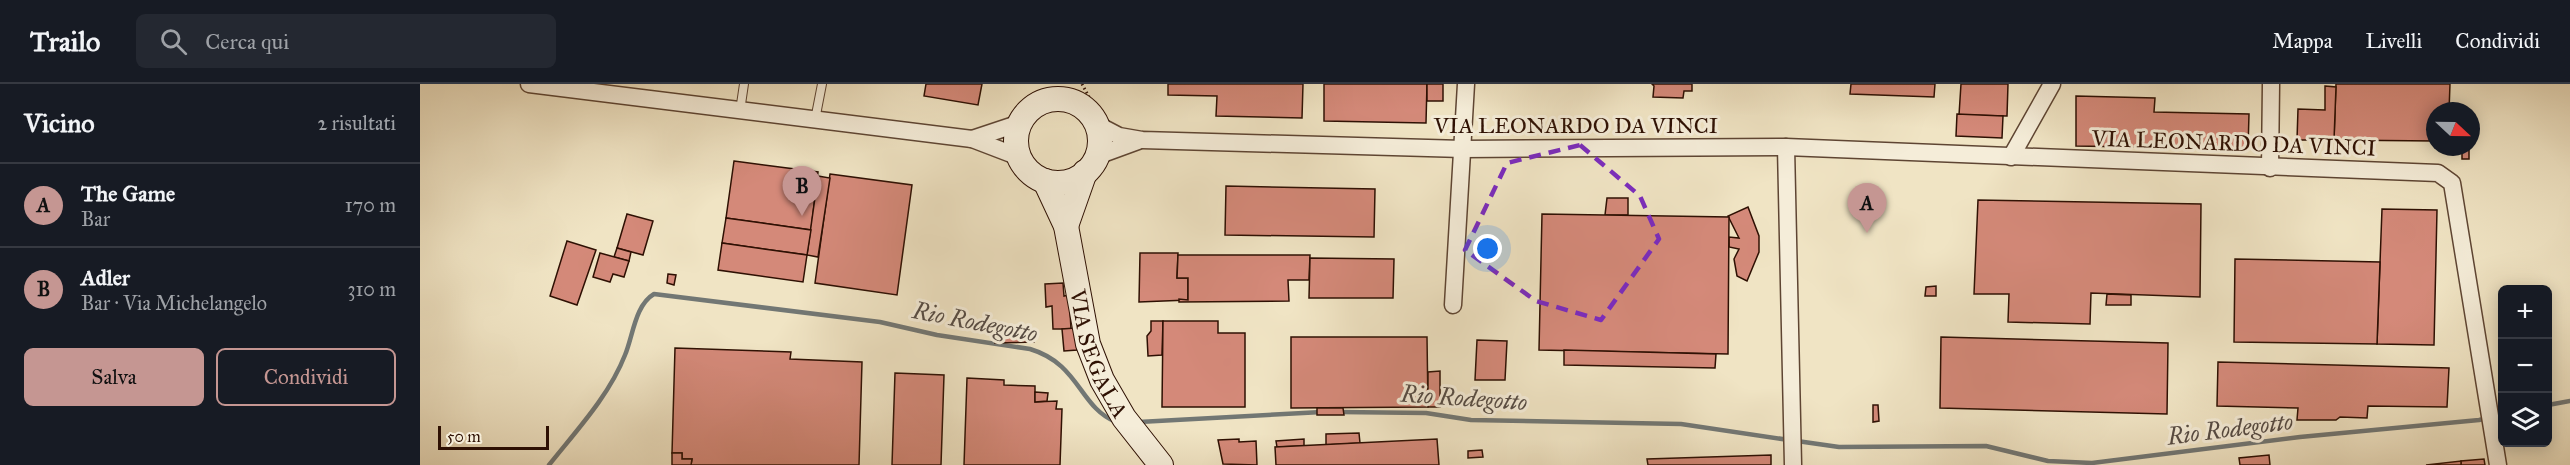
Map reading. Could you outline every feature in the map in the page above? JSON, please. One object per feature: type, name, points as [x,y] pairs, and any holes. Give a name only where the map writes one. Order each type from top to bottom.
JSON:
[{"type":"street","points":[[529,84],[972,139],[1019,157],[1016,134],[1020,123],[1036,105],[1052,92],[1069,100],[1086,102]]},
{"type":"street","points":[[1453,305],[1466,84]]},
{"type":"street","points":[[2011,157],[2052,84]]},
{"type":"street","points":[[2270,168],[2271,84]]},
{"type":"street","name":"VIA LEONARDO DA VINCI","points":[[1086,102],[1119,136],[1142,140],[1463,149],[1786,147],[2438,173],[2452,183],[2498,465]]},
{"type":"street","name":"VIA SEGALA","points":[[1066,226],[1091,164],[1099,134],[1086,102]]},
{"type":"street","points":[[972,139],[1020,123]]},
{"type":"street","name":"VIA LEONARDO DA VINCI","points":[[1091,164],[1142,140]]},
{"type":"street","points":[[1786,147],[1793,465]]},
{"type":"street","name":"VIA SEGALA","points":[[1019,157],[1034,176],[1045,181],[1066,226],[1088,344],[1102,380],[1124,418],[1161,465]]},
{"type":"street","points":[[1045,181],[1059,183],[1073,180],[1091,164]]},
{"type":"lane","points":[[740,111],[744,84]]},
{"type":"lane","points":[[815,121],[822,84]]},
{"type":"highlighted area","points":[[1580,145],[1640,196],[1659,239],[1601,320],[1536,301],[1465,250],[1507,163]]},
{"type":"building","points":[[926,84],[982,84],[978,105],[924,96]]},
{"type":"building","points":[[1168,84],[1303,84],[1302,118],[1216,116],[1217,96],[1168,95]]},
{"type":"building","points":[[1324,84],[1427,84],[1426,123],[1324,121]]},
{"type":"building","points":[[1427,84],[1443,84],[1443,101],[1427,101]]},
{"type":"building","points":[[1652,84],[1692,84],[1692,91],[1684,91],[1683,98],[1653,97],[1654,86]]},
{"type":"building","points":[[1851,84],[1935,84],[1934,97],[1850,94]]},
{"type":"building","points":[[1961,84],[2008,84],[2007,116],[1959,115]]},
{"type":"building","points":[[2336,84],[2450,84],[2449,102],[2426,102],[2426,141],[2334,140]]},
{"type":"building","points":[[2325,86],[2336,87],[2334,140],[2297,140],[2298,109],[2325,110]]},
{"type":"building","points":[[2076,96],[2155,98],[2154,112],[2249,114],[2248,149],[2076,146]]},
{"type":"building","points":[[1957,114],[2003,116],[2002,138],[1956,136]]},
{"type":"building","points":[[734,161],[818,172],[811,230],[726,218]]},
{"type":"building","points":[[830,174],[912,185],[897,295],[815,283]]},
{"type":"building","points":[[818,176],[830,178],[818,257],[807,255]]},
{"type":"building","points":[[1226,186],[1375,189],[1374,237],[1225,235]]},
{"type":"building","points":[[1607,198],[1628,198],[1628,215],[1605,215]]},
{"type":"building","points":[[1978,200],[2201,204],[2200,297],[2091,293],[2090,324],[2008,322],[2009,294],[1974,294]]},
{"type":"building","points":[[1748,207],[1759,236],[1759,252],[1747,281],[1737,276],[1734,259],[1739,249],[1729,247],[1729,237],[1739,238],[1728,216]]},
{"type":"building","points":[[2382,209],[2437,210],[2434,345],[2377,344]]},
{"type":"building","points":[[627,214],[653,221],[643,255],[617,248]]},
{"type":"building","points":[[1542,214],[1729,217],[1728,354],[1539,350]]},
{"type":"building","points":[[726,218],[811,230],[807,255],[722,243]]},
{"type":"building","points":[[567,241],[596,250],[577,305],[550,296]]},
{"type":"building","points":[[722,243],[807,255],[803,282],[718,270]]},
{"type":"building","points":[[617,248],[631,252],[629,261],[614,257]]},
{"type":"building","points":[[600,253],[629,261],[624,277],[613,274],[610,282],[593,277]]},
{"type":"building","points":[[1140,253],[1178,253],[1177,278],[1188,278],[1188,300],[1139,302]]},
{"type":"building","points":[[1178,255],[1310,255],[1309,280],[1288,280],[1289,301],[1179,302],[1179,299],[1188,300],[1188,278],[1177,278]]},
{"type":"building","points":[[1310,258],[1394,259],[1393,298],[1309,298]]},
{"type":"building","points":[[2235,259],[2380,262],[2377,344],[2234,342]]},
{"type":"building","points":[[668,274],[676,275],[674,285],[667,283]]},
{"type":"building","points":[[1063,283],[1064,296],[1069,295],[1071,329],[1053,329],[1052,306],[1046,307],[1045,284]]},
{"type":"building","points":[[1936,286],[1936,296],[1925,296],[1926,287]]},
{"type":"building","points":[[2107,294],[2131,295],[2131,305],[2106,305]]},
{"type":"building","points":[[1151,321],[1163,321],[1162,355],[1148,356],[1147,336],[1151,331]]},
{"type":"building","points":[[1163,321],[1218,321],[1218,333],[1245,333],[1245,407],[1162,407]]},
{"type":"building","points":[[1075,328],[1077,350],[1064,351],[1062,329]]},
{"type":"building","points":[[1033,330],[1034,342],[995,343],[996,334]]},
{"type":"building","points":[[1291,337],[1427,337],[1428,407],[1291,408]]},
{"type":"building","points":[[1941,337],[2168,343],[2167,414],[1940,408]]},
{"type":"building","points":[[1477,340],[1507,341],[1505,380],[1475,380]]},
{"type":"building","points":[[675,348],[791,352],[790,359],[862,362],[859,465],[691,465],[692,459],[682,459],[682,453],[672,453]]},
{"type":"building","points":[[1564,350],[1716,354],[1715,368],[1564,365]]},
{"type":"building","points":[[2218,362],[2449,368],[2447,407],[2368,406],[2367,418],[2297,420],[2298,408],[2217,406]]},
{"type":"building","points":[[1440,371],[1440,407],[1428,407],[1428,372]]},
{"type":"building","points":[[895,373],[944,375],[941,465],[892,465]]},
{"type":"building","points":[[967,378],[1004,380],[1004,385],[1035,386],[1035,402],[1057,401],[1056,409],[1062,409],[1060,465],[964,465]]},
{"type":"building","points":[[1035,392],[1048,393],[1047,401],[1035,402]]},
{"type":"building","points":[[1873,405],[1878,405],[1879,421],[1873,422]]},
{"type":"building","points":[[1317,408],[1343,408],[1344,415],[1317,415]]},
{"type":"building","points":[[1359,433],[1360,443],[1326,445],[1326,434]]},
{"type":"building","points":[[1239,439],[1239,442],[1256,441],[1257,465],[1223,464],[1218,440]]},
{"type":"building","points":[[1304,439],[1304,446],[1277,447],[1276,441]]},
{"type":"building","points":[[1437,439],[1439,465],[1276,465],[1275,447]]},
{"type":"building","points":[[1482,450],[1483,457],[1468,458],[1468,451]]},
{"type":"building","points":[[672,453],[682,453],[682,459],[692,459],[691,465],[672,465]]},
{"type":"building","points":[[1771,455],[1771,465],[1648,465],[1647,459]]},
{"type":"building","points":[[2269,455],[2270,465],[2240,465],[2239,458]]},
{"type":"building","points":[[2484,459],[2485,465],[2461,465],[2461,461]]},
{"type":"building","points":[[2461,461],[2461,465],[2426,465]]},
{"type":"waterway","name":"Rio Rodegotto","points":[[549,465],[591,413],[610,385],[625,355],[635,321],[643,306],[654,294],[880,322],[937,335],[1030,349],[1047,356],[1059,365],[1094,406],[1116,422]]},
{"type":"waterway","name":"Rio Rodegotto","points":[[2552,404],[2570,401]]},
{"type":"waterway","name":"Rio Rodegotto","points":[[1139,422],[1322,412]]},
{"type":"waterway","name":"Rio Rodegotto","points":[[1340,412],[1426,413],[1471,420],[1681,424],[1789,440]]},
{"type":"waterway","name":"Rio Rodegotto","points":[[1797,441],[1839,447],[1986,446],[2048,461],[2092,463],[2300,437],[2479,420],[2498,416]]},
{"type":"place","name":"Adler","points":[[802,216]]},
{"type":"place","name":"The Game","points":[[1867,233]]}]
